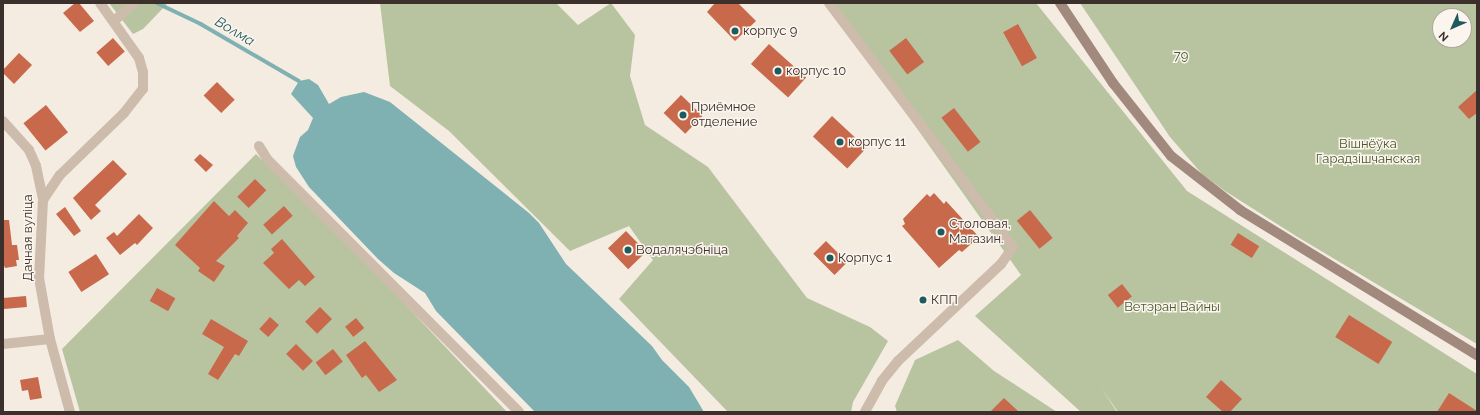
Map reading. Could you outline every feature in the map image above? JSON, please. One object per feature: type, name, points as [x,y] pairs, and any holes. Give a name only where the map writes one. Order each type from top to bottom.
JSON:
[{"type":"street","points":[[43,200],[60,175],[124,113],[143,89],[144,72],[139,58],[100,3]]},
{"type":"street","points":[[114,21],[134,3]]},
{"type":"street","points":[[829,3],[1013,247],[1001,264],[898,361],[882,381],[865,412]]},
{"type":"street","points":[[1060,3],[1113,83],[1171,156],[1240,210],[1477,355]]},
{"type":"street","name":"Дачная вуліца","points":[[3,121],[33,157],[43,200],[39,278],[50,339],[70,412]]},
{"type":"street","points":[[259,146],[267,158],[519,412]]},
{"type":"street","points":[[3,344],[50,339]]},
{"type":"green space","points":[[109,3],[168,3],[143,29],[133,34]]},
{"type":"green space","points":[[380,3],[556,3],[578,25],[611,3],[635,35],[630,76],[645,125],[708,167],[807,298],[870,327],[888,341],[853,402],[851,412],[728,412],[619,299],[653,260],[629,226],[570,251],[449,131],[390,86]]},
{"type":"green space","name":"Ветэран Вайны","points":[[828,3],[1036,3],[1187,191],[1477,374],[1477,412],[1118,412],[1102,389],[1117,412],[1081,412],[975,316],[1021,275]]},
{"type":"green space","name":"Вішнёўка Гарадзішчанская","points":[[1080,3],[1477,3],[1477,344],[1296,236],[1225,191],[1202,174],[1170,137]]},
{"type":"green space","points":[[256,154],[385,283],[507,412],[80,412],[62,349]]},
{"type":"green space","points":[[958,340],[994,371],[1057,412],[897,412],[895,406],[915,360]]},
{"type":"water","points":[[309,79],[318,85],[329,104],[341,97],[364,92],[390,102],[529,213],[539,223],[566,264],[652,346],[662,360],[689,387],[704,412],[535,412],[436,311],[425,293],[394,273],[378,259],[309,187],[296,167],[293,156],[300,137],[308,130],[313,118],[291,94],[299,81]]},
{"type":"building","points":[[75,3],[79,3],[94,21],[80,32],[63,13]]},
{"type":"building","name":"корпус 9","points":[[715,3],[738,3],[756,21],[735,41],[707,12]]},
{"type":"building","points":[[1018,24],[1037,58],[1022,66],[1003,32]]},
{"type":"building","points":[[113,38],[125,52],[108,66],[96,52]]},
{"type":"building","points":[[906,38],[924,62],[907,75],[889,51]]},
{"type":"building","name":"корпус 10","points":[[769,44],[806,77],[788,98],[751,64]]},
{"type":"building","points":[[19,53],[32,65],[14,84],[3,73],[3,70]]},
{"type":"building","points":[[217,82],[235,100],[221,113],[204,95]]},
{"type":"building","points":[[1477,90],[1477,113],[1469,119],[1458,107]]},
{"type":"building","name":"Приёмное отделение","points":[[681,95],[703,116],[685,134],[664,113]]},
{"type":"building","points":[[46,105],[68,132],[45,150],[23,123]]},
{"type":"building","points":[[954,108],[980,142],[968,152],[941,118]]},
{"type":"building","name":"корпус 11","points":[[832,116],[866,148],[847,169],[813,136]]},
{"type":"building","points":[[200,154],[213,165],[206,172],[194,160]]},
{"type":"building","points":[[113,160],[127,174],[95,205],[101,211],[91,220],[73,198]]},
{"type":"building","points":[[255,179],[266,190],[249,208],[237,197]]},
{"type":"building","name":"Столовая, Магазин.","points":[[934,193],[944,204],[946,201],[979,237],[962,252],[959,250],[939,268],[902,226],[905,224],[903,219],[927,194],[930,197]]},
{"type":"building","points":[[214,201],[229,216],[235,210],[248,223],[237,236],[239,238],[216,261],[225,266],[214,282],[198,271],[200,268],[175,245]]},
{"type":"building","points":[[284,206],[293,216],[272,234],[263,225]]},
{"type":"building","points":[[65,207],[81,231],[74,236],[56,214]]},
{"type":"building","points":[[1030,210],[1053,238],[1039,249],[1017,221]]},
{"type":"building","points":[[139,214],[153,228],[137,245],[135,243],[120,255],[106,238],[114,232],[117,236]]},
{"type":"building","points":[[3,220],[9,220],[12,245],[17,245],[19,260],[16,260],[17,266],[5,268],[3,263]]},
{"type":"building","name":"Водалячэбніца","points":[[626,231],[646,252],[628,269],[608,248]]},
{"type":"building","points":[[1238,233],[1259,246],[1252,258],[1231,245]]},
{"type":"building","points":[[282,239],[315,277],[305,286],[299,280],[289,289],[263,263],[274,253],[271,249]]},
{"type":"building","name":"Корпус 1","points":[[826,241],[847,262],[834,275],[813,254]]},
{"type":"building","points":[[96,254],[109,274],[81,292],[68,272]]},
{"type":"building","points":[[1122,284],[1132,297],[1118,308],[1108,295]]},
{"type":"building","points":[[157,288],[175,298],[168,311],[150,301]]},
{"type":"building","points":[[26,296],[27,307],[4,309],[3,298]]},
{"type":"building","points":[[320,307],[332,319],[317,334],[305,322]]},
{"type":"building","points":[[1349,315],[1392,342],[1378,364],[1335,337]]},
{"type":"building","points":[[270,317],[279,325],[268,337],[259,329]]},
{"type":"building","points":[[356,318],[364,328],[353,337],[345,327]]},
{"type":"building","points":[[211,319],[248,341],[239,356],[235,354],[218,380],[208,374],[224,347],[202,334]]},
{"type":"building","points":[[365,341],[397,380],[379,392],[366,375],[362,378],[346,355]]},
{"type":"building","points":[[296,344],[313,361],[303,371],[286,354]]},
{"type":"building","points":[[333,349],[343,362],[326,375],[316,363]]},
{"type":"building","points":[[38,377],[42,398],[30,400],[28,390],[22,391],[20,380]]},
{"type":"building","points":[[1221,380],[1242,399],[1230,412],[1223,412],[1206,397]]},
{"type":"building","points":[[1449,393],[1477,411],[1477,412],[1437,412]]},
{"type":"building","points":[[1004,398],[1019,412],[990,412]]},
{"type":"waterway","name":"Волма","points":[[157,3],[201,24],[299,81]]},
{"type":"place","name":"корпус 9","points":[[735,31]]},
{"type":"place","name":"корпус 10","points":[[778,71]]},
{"type":"place","name":"Приёмное отделение","points":[[683,115]]},
{"type":"place","name":"корпус 11","points":[[840,142]]},
{"type":"place","name":"Столовая, Магазин.","points":[[941,232]]},
{"type":"place","name":"Водалячэбніца","points":[[628,250]]},
{"type":"place","name":"Корпус 1","points":[[830,258]]},
{"type":"place","name":"КПП","points":[[923,300]]},
{"type":"park label","name":"79","points":[[1181,56]]}]
